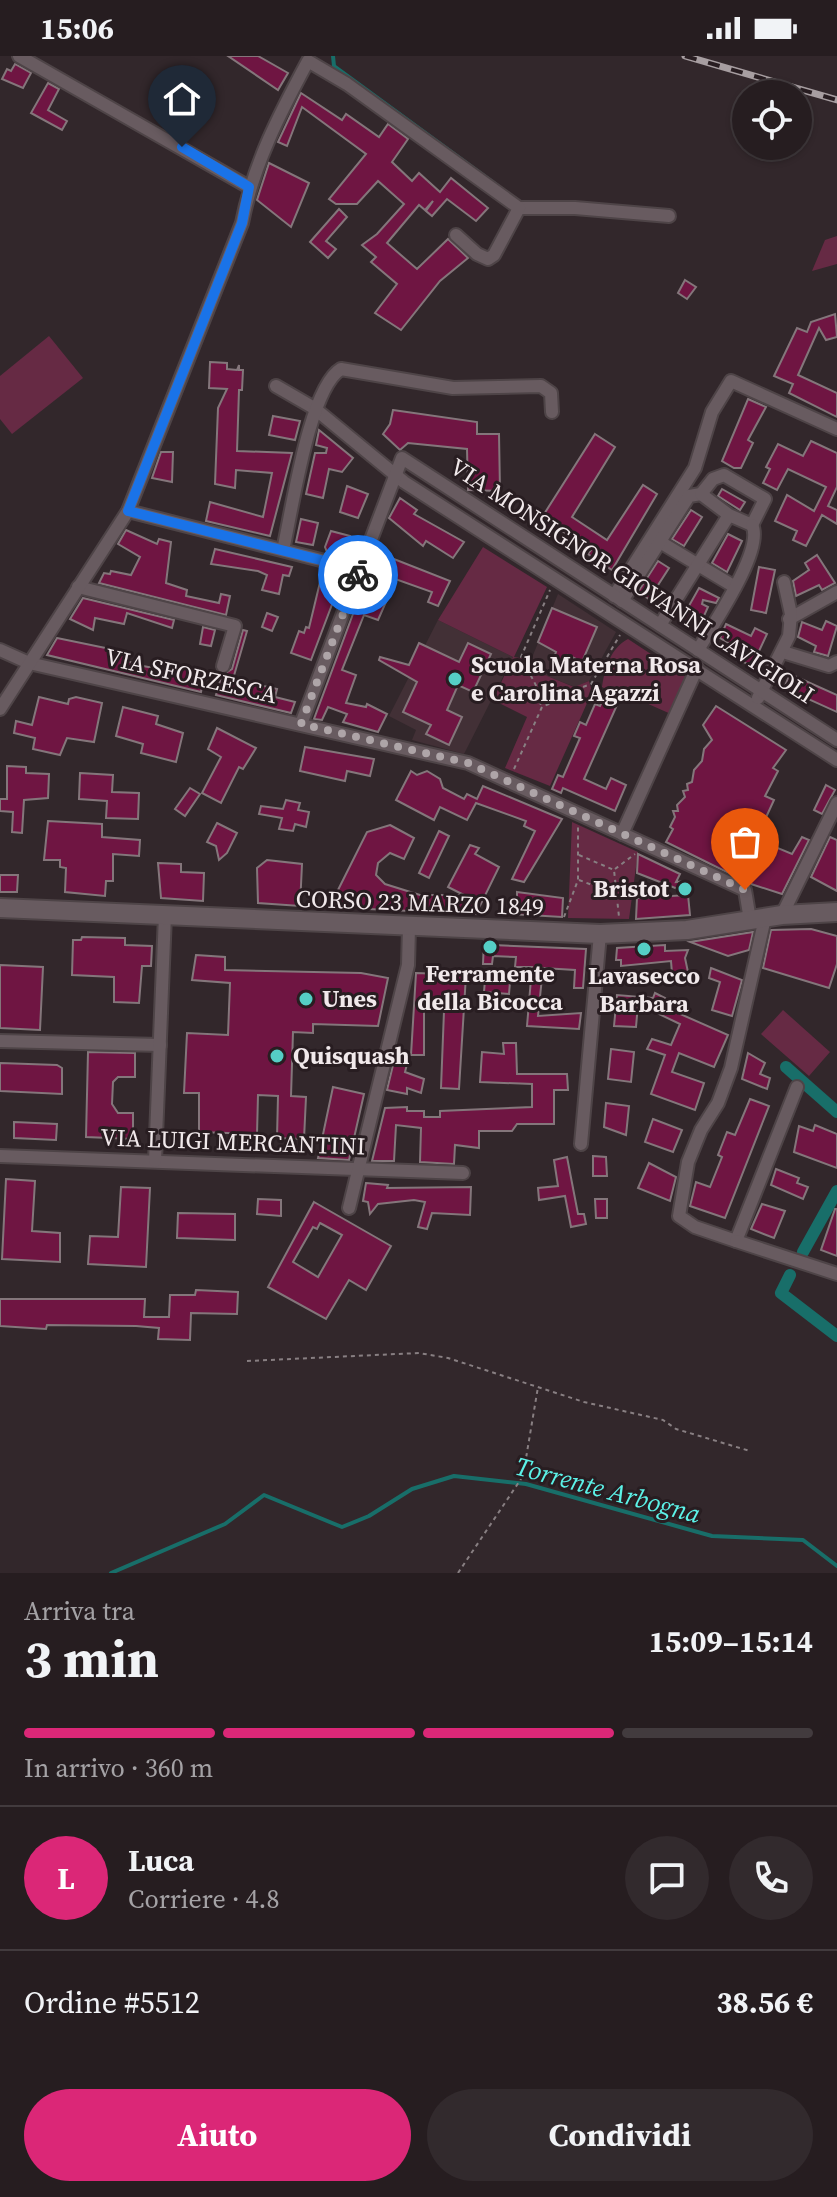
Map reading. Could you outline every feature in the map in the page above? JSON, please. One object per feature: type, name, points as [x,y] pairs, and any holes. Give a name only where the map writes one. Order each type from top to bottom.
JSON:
[{"type":"main road","name":"CORSO 23 MARZO 1849","points":[[0,908],[600,934],[687,930],[766,918],[837,912]]},
{"type":"street","points":[[19,56],[249,187]]},
{"type":"street","points":[[0,709],[128,511],[242,223],[249,187],[281,113],[308,61],[347,84],[519,208],[575,208],[669,216]]},
{"type":"street","points":[[456,235],[488,259],[519,208]]},
{"type":"street","points":[[283,550],[314,408],[333,374],[341,369],[453,388],[541,386],[551,393],[552,412]]},
{"type":"street","points":[[618,598],[695,468],[712,412],[731,381],[837,429]]},
{"type":"street","name":"VIA MONSIGNOR GIOVANNI CAVIGIOLI","points":[[276,386],[314,408],[395,476],[837,760]]},
{"type":"street","name":"VIA MONSIGNOR GIOVANNI CAVIGIOLI","points":[[395,476],[402,458],[837,740]]},
{"type":"street","points":[[618,598],[660,542],[689,496],[701,494],[713,479],[724,475],[759,493],[765,499],[752,525],[756,540],[735,587],[698,650]]},
{"type":"street","points":[[301,724],[395,476]]},
{"type":"street","points":[[701,494],[729,515],[752,525]]},
{"type":"street","points":[[128,511],[360,570]]},
{"type":"street","points":[[660,625],[729,515]]},
{"type":"street","points":[[660,542],[735,587]]},
{"type":"street","points":[[754,704],[789,636],[784,582]]},
{"type":"street","points":[[78,587],[235,626],[223,666]]},
{"type":"street","points":[[789,619],[837,592]]},
{"type":"street","name":"VIA SFORZESCA","points":[[0,650],[29,663],[468,763],[745,890],[766,918]]},
{"type":"street","points":[[783,652],[829,666],[837,662]]},
{"type":"street","points":[[622,834],[697,668]]},
{"type":"street","points":[[837,803],[766,918],[731,1068],[718,1103],[701,1130],[688,1162],[679,1216],[695,1227],[837,1274]]},
{"type":"street","points":[[155,1161],[165,915]]},
{"type":"street","points":[[349,1208],[408,965],[409,927]]},
{"type":"street","points":[[581,1144],[600,934]]},
{"type":"street","points":[[0,1041],[160,1045]]},
{"type":"street","points":[[736,1241],[797,1087]]},
{"type":"street","name":"VIA LUIGI MERCANTINI","points":[[0,1156],[463,1173]]},
{"type":"path","points":[[542,707],[537,702],[540,694],[521,657],[551,588]]},
{"type":"path","points":[[552,699],[591,684],[621,633]]},
{"type":"path","points":[[540,694],[547,693],[552,699]]},
{"type":"path","points":[[542,707],[550,705],[552,699]]},
{"type":"path","points":[[512,773],[542,707]]},
{"type":"path","points":[[563,919],[578,880],[578,825]]},
{"type":"path","points":[[614,870],[638,851]]},
{"type":"path","points":[[578,854],[614,870]]},
{"type":"path","points":[[614,870],[620,920]]},
{"type":"path","points":[[578,880],[618,895]]},
{"type":"path","points":[[247,1361],[419,1353],[448,1358],[584,1402],[663,1420],[676,1429],[750,1451]]},
{"type":"path","points":[[458,1573],[523,1476],[538,1386]]},
{"type":"shaded area","points":[[837,236],[837,264],[812,271],[825,240]]},
{"type":"shaded area","points":[[49,336],[83,378],[12,434],[0,419],[0,376]]},
{"type":"shaded area","points":[[483,547],[547,587],[514,657],[531,660],[535,671],[574,687],[589,681],[592,692],[550,786],[505,768],[527,717],[493,700],[513,657],[438,620]]},
{"type":"shaded area","points":[[558,594],[616,632],[589,681],[575,687],[534,671],[531,660]]},
{"type":"shaded area","name":"Scuola Materna Rosa e Carolina Agazzi","points":[[438,620],[513,657],[464,754],[412,740],[416,730],[389,716]]},
{"type":"shaded area","points":[[628,639],[689,679],[673,715],[608,686],[606,689],[602,687],[610,659],[617,647]]},
{"type":"shaded area","points":[[572,822],[638,852],[629,919],[568,918]]},
{"type":"shaded area","points":[[783,1010],[830,1052],[809,1076],[761,1034]]},
{"type":"building","points":[[228,56],[258,56],[288,73],[278,90]]},
{"type":"building","points":[[15,64],[31,73],[23,88],[2,79],[7,69],[11,71]]},
{"type":"building","points":[[48,83],[59,89],[48,110],[67,121],[62,130],[31,113]]},
{"type":"building","points":[[301,93],[342,120],[346,114],[379,137],[388,124],[408,139],[392,162],[412,181],[419,173],[440,192],[451,178],[488,208],[476,221],[447,199],[432,216],[426,211],[433,201],[425,210],[419,205],[387,243],[417,269],[448,239],[468,258],[440,281],[401,330],[375,313],[397,284],[371,262],[376,257],[362,245],[377,234],[404,204],[378,181],[357,204],[336,204],[329,199],[366,154],[302,107],[287,146],[278,142]]},
{"type":"building","points":[[269,163],[309,183],[291,227],[257,200]]},
{"type":"building","points":[[339,209],[347,217],[326,241],[336,249],[328,258],[310,242]]},
{"type":"building","points":[[685,280],[696,287],[687,299],[678,293]]},
{"type":"building","points":[[835,314],[837,337],[826,340],[819,328],[798,375],[837,393],[837,417],[789,393],[793,384],[774,376],[797,328],[807,332],[811,322]]},
{"type":"building","points":[[210,362],[227,363],[227,369],[237,370],[239,365],[239,370],[243,370],[242,390],[239,390],[237,451],[292,453],[270,536],[206,521],[210,502],[263,517],[272,473],[236,470],[235,488],[215,484],[218,408],[227,389],[209,388]]},
{"type":"building","points":[[748,399],[766,407],[748,440],[753,443],[741,468],[734,468],[722,461]]},
{"type":"building","points":[[393,410],[477,422],[477,434],[499,434],[500,491],[468,490],[467,449],[408,443],[400,450],[383,434],[390,424]]},
{"type":"building","points":[[273,416],[300,421],[295,440],[269,435]]},
{"type":"building","points":[[319,430],[353,458],[342,472],[329,469],[323,498],[306,494],[315,453],[326,453],[327,448],[316,445]]},
{"type":"building","points":[[595,434],[615,447],[572,517],[607,540],[643,485],[657,494],[612,570],[588,554],[591,550],[551,524],[548,529],[539,522]]},
{"type":"building","points":[[811,441],[837,453],[837,487],[828,506],[837,510],[837,524],[822,515],[806,546],[793,540],[797,531],[775,521],[787,495],[814,511],[826,487],[788,469],[777,490],[763,483],[770,469],[766,467],[778,444],[803,456]]},
{"type":"building","points":[[161,452],[173,452],[172,482],[152,478]]},
{"type":"building","points":[[347,486],[368,494],[358,518],[340,512]]},
{"type":"building","points":[[722,489],[745,502],[740,510],[718,496]]},
{"type":"building","points":[[400,498],[417,510],[414,514],[464,542],[453,558],[426,541],[423,546],[389,518]]},
{"type":"building","points":[[691,510],[702,517],[684,546],[672,539]]},
{"type":"building","points":[[301,519],[318,523],[313,545],[296,542]]},
{"type":"building","points":[[126,530],[157,544],[159,539],[171,542],[166,583],[187,590],[186,596],[219,603],[221,594],[230,596],[226,615],[99,583],[104,573],[110,574],[111,571],[131,575],[140,557],[118,544]]},
{"type":"building","points":[[331,531],[350,536],[343,556],[327,552],[325,547]]},
{"type":"building","points":[[728,534],[742,541],[727,572],[712,563]]},
{"type":"building","points":[[215,549],[292,567],[289,576],[283,575],[279,594],[262,590],[267,575],[258,571],[211,564]]},
{"type":"building","points":[[376,552],[450,581],[438,606],[428,602],[432,592],[387,576],[379,600],[386,602],[378,620],[364,615],[342,670],[356,675],[346,703],[366,707],[367,704],[387,714],[378,732],[343,722],[347,714],[328,707],[322,720],[314,719]]},
{"type":"building","points":[[817,555],[835,583],[822,590],[819,585],[796,596],[793,581],[809,570],[805,563]]},
{"type":"building","points":[[658,561],[669,568],[649,599],[638,592]]},
{"type":"building","points":[[759,567],[775,570],[766,613],[751,610]]},
{"type":"building","points":[[322,574],[342,578],[311,660],[291,653],[299,631],[304,633],[306,627],[309,628]]},
{"type":"building","points":[[699,588],[719,598],[716,603],[703,600],[702,604],[708,607],[698,629],[681,620]]},
{"type":"building","points":[[83,598],[174,620],[172,628],[127,613],[124,624],[95,618],[93,630],[70,619]]},
{"type":"building","points":[[552,608],[597,627],[582,662],[568,655],[564,664],[553,660],[556,652],[538,642]]},
{"type":"building","points":[[267,613],[278,617],[272,631],[262,627]]},
{"type":"building","points":[[826,621],[837,626],[828,656],[814,652],[816,646],[798,637],[802,622],[822,630]]},
{"type":"building","points":[[726,624],[751,636],[755,628],[767,634],[752,666],[739,660],[743,651],[720,638]]},
{"type":"building","points":[[203,627],[215,630],[211,646],[200,644]]},
{"type":"building","points":[[243,630],[247,631],[233,679],[277,689],[275,697],[295,702],[291,713],[216,695],[222,675],[232,669]]},
{"type":"building","points":[[57,638],[125,652],[123,660],[143,666],[180,673],[182,667],[205,674],[201,692],[47,655]]},
{"type":"building","points":[[419,643],[459,662],[468,643],[491,654],[473,692],[458,685],[447,710],[462,717],[449,745],[426,734],[431,725],[403,712],[417,682],[379,660],[380,657],[409,665]]},
{"type":"building","points":[[790,674],[837,695],[837,712],[784,688]]},
{"type":"building","points":[[39,697],[68,704],[69,699],[76,697],[102,703],[94,742],[67,738],[60,755],[33,749],[35,738],[14,733],[16,721],[32,725]]},
{"type":"building","points":[[603,699],[617,705],[584,779],[606,789],[611,778],[626,785],[615,811],[563,788],[561,793],[552,789],[558,775],[563,777],[580,738],[574,736],[580,722],[586,725],[595,704],[600,706]]},
{"type":"building","points":[[716,706],[786,750],[773,768],[778,771],[765,796],[774,800],[756,839],[792,854],[802,837],[809,840],[782,894],[751,884],[666,842],[673,829],[670,827],[675,817],[673,811],[678,811],[677,805],[685,797],[683,791],[688,790],[687,784],[692,782],[704,749],[712,740],[703,725]]},
{"type":"building","points":[[123,707],[158,716],[156,724],[183,733],[176,762],[141,753],[143,744],[116,736]]},
{"type":"building","points":[[217,728],[256,748],[243,769],[239,767],[221,803],[202,793],[221,757],[208,749]]},
{"type":"building","points":[[305,747],[374,759],[370,776],[347,771],[345,781],[300,771]]},
{"type":"building","points":[[7,766],[26,767],[26,773],[49,774],[48,798],[24,800],[22,833],[12,832],[13,812],[0,811],[0,799],[7,799]]},
{"type":"building","points":[[411,771],[417,775],[427,771],[440,779],[443,788],[464,799],[467,794],[477,799],[483,786],[562,819],[524,882],[512,879],[535,831],[524,826],[526,821],[476,803],[467,820],[440,807],[434,820],[396,800]]},
{"type":"building","points":[[80,773],[113,775],[112,792],[139,793],[138,819],[106,818],[107,801],[79,799]]},
{"type":"building","points":[[826,785],[835,790],[822,814],[814,810]]},
{"type":"building","points":[[190,788],[200,794],[185,816],[175,809]]},
{"type":"building","points":[[286,800],[300,803],[298,810],[309,812],[306,827],[295,824],[293,831],[279,829],[282,818],[259,814],[261,806],[283,809]]},
{"type":"building","points":[[48,821],[102,824],[102,837],[140,840],[139,856],[113,854],[113,881],[106,881],[105,896],[65,892],[66,868],[60,867],[60,860],[44,860]]},
{"type":"building","points":[[217,823],[237,833],[227,853],[219,860],[216,846],[207,842]]},
{"type":"building","points":[[390,825],[414,838],[404,859],[390,853],[378,863],[376,875],[385,884],[420,895],[464,895],[448,887],[470,845],[479,848],[475,854],[499,867],[476,914],[368,909],[353,901],[349,908],[330,906],[367,832]]},
{"type":"building","points":[[439,831],[449,836],[429,878],[419,873]]},
{"type":"building","points":[[830,837],[837,840],[837,891],[811,877]]},
{"type":"building","points":[[638,854],[680,874],[676,882],[687,881],[688,893],[637,873]]},
{"type":"building","points":[[267,860],[302,864],[300,906],[258,903],[257,868]]},
{"type":"building","points":[[158,863],[181,864],[181,872],[204,873],[203,901],[161,898]]},
{"type":"building","points":[[0,875],[18,875],[17,892],[0,892]]},
{"type":"building","points":[[517,892],[563,898],[562,917],[511,914],[511,901],[517,901]]},
{"type":"building","points":[[688,895],[690,915],[636,919],[637,898]]},
{"type":"building","points":[[811,929],[837,936],[837,964],[829,988],[763,968],[771,930]]},
{"type":"building","points":[[753,932],[749,950],[728,956],[690,942]]},
{"type":"building","points":[[82,937],[125,938],[125,945],[152,946],[151,966],[142,966],[139,1003],[114,1002],[114,977],[72,975],[73,940],[81,940]]},
{"type":"building","points":[[484,941],[494,941],[493,945],[586,949],[583,988],[574,988],[575,970],[543,968],[538,1016],[581,1013],[579,1029],[527,1026],[532,967],[515,967],[516,957],[493,956],[492,964],[483,964]]},
{"type":"building","points":[[665,945],[665,951],[688,950],[685,958],[688,972],[672,973],[671,961],[621,966],[621,960],[616,960],[617,948]]},
{"type":"building","points":[[196,955],[225,957],[225,970],[361,973],[388,978],[378,1026],[313,1024],[313,1033],[293,1032],[291,1096],[306,1097],[304,1139],[277,1138],[278,1096],[258,1095],[257,1134],[199,1132],[199,1093],[184,1093],[187,1033],[228,1035],[230,983],[192,980]]},
{"type":"building","points":[[0,965],[43,967],[40,1030],[0,1028]]},
{"type":"building","points":[[711,968],[742,980],[732,1016],[712,1010],[720,982],[709,978]]},
{"type":"building","points":[[416,973],[466,975],[459,1089],[441,1088],[444,1011],[424,1010],[424,1055],[411,1055]]},
{"type":"building","points":[[485,980],[510,982],[509,994],[484,992]]},
{"type":"building","points":[[655,993],[665,998],[662,1006],[728,1035],[714,1067],[679,1053],[672,1072],[704,1083],[695,1110],[651,1094],[665,1055],[647,1049],[652,1039],[671,1045],[680,1024],[638,1004],[636,1027],[614,1026],[617,995],[653,998]]},
{"type":"building","points":[[503,1043],[516,1043],[517,1074],[567,1074],[568,1090],[554,1090],[554,1124],[517,1124],[512,1131],[479,1131],[479,1148],[455,1145],[454,1164],[420,1162],[421,1128],[396,1125],[394,1161],[372,1161],[385,1108],[407,1107],[407,1111],[424,1111],[424,1117],[440,1117],[440,1111],[532,1107],[532,1084],[480,1082],[482,1052],[504,1054]]},
{"type":"building","points":[[611,1049],[634,1052],[631,1082],[608,1079]]},
{"type":"building","points":[[88,1052],[135,1053],[135,1077],[118,1077],[113,1082],[112,1104],[118,1113],[133,1113],[133,1139],[86,1137]]},
{"type":"building","points":[[748,1053],[765,1063],[760,1074],[770,1078],[767,1089],[742,1079]]},
{"type":"building","points":[[394,1061],[407,1064],[405,1072],[424,1079],[421,1093],[407,1088],[407,1094],[387,1090]]},
{"type":"building","points":[[0,1063],[57,1065],[62,1068],[62,1094],[0,1091]]},
{"type":"building","points":[[333,1087],[364,1094],[349,1160],[318,1158]]},
{"type":"building","points":[[750,1099],[769,1106],[725,1218],[690,1206],[696,1182],[710,1187],[722,1157],[718,1155],[727,1132],[735,1135]]},
{"type":"building","points":[[606,1103],[629,1106],[626,1135],[604,1127]]},
{"type":"building","points":[[653,1119],[682,1130],[673,1152],[645,1142]]},
{"type":"building","points":[[14,1122],[57,1124],[56,1140],[14,1138]]},
{"type":"building","points":[[815,1125],[837,1134],[837,1168],[794,1152],[799,1126],[813,1131]]},
{"type":"building","points":[[593,1156],[606,1157],[607,1176],[593,1176]]},
{"type":"building","points":[[567,1157],[578,1214],[584,1214],[586,1224],[571,1227],[565,1196],[539,1200],[538,1188],[558,1186],[554,1160]]},
{"type":"building","points":[[649,1163],[676,1177],[670,1201],[638,1188]]},
{"type":"building","points":[[776,1169],[799,1178],[797,1183],[808,1187],[803,1199],[771,1185]]},
{"type":"building","points":[[6,1179],[35,1181],[32,1231],[60,1233],[60,1262],[2,1259]]},
{"type":"building","points":[[366,1183],[388,1185],[387,1188],[471,1187],[470,1215],[432,1213],[427,1229],[418,1227],[425,1202],[414,1200],[378,1204],[370,1214],[368,1202],[363,1201]]},
{"type":"building","points":[[121,1187],[150,1188],[146,1267],[88,1264],[90,1236],[118,1237]]},
{"type":"building","points":[[258,1199],[281,1200],[281,1216],[257,1214]]},
{"type":"building","points":[[595,1199],[607,1199],[607,1218],[596,1218]]},
{"type":"building","points":[[314,1202],[391,1246],[366,1290],[349,1280],[326,1319],[268,1287]],"holes":[[[320,1223],[342,1235],[318,1277],[293,1262],[313,1227],[317,1229]]]},
{"type":"building","points":[[762,1204],[785,1211],[774,1238],[751,1229]]},
{"type":"building","points":[[837,1209],[837,1256],[821,1250]]},
{"type":"building","points":[[178,1213],[235,1214],[235,1240],[177,1238]]},
{"type":"building","points":[[196,1290],[238,1292],[237,1314],[191,1313],[190,1340],[158,1339],[159,1328],[136,1326],[47,1325],[46,1329],[0,1326],[0,1299],[145,1299],[144,1317],[169,1317],[170,1295],[195,1295]]},
{"type":"waterway","points":[[333,56],[334,66],[498,186]]},
{"type":"waterway","points":[[786,1067],[837,1112]]},
{"type":"waterway","points":[[803,1252],[837,1191]]},
{"type":"waterway","points":[[790,1275],[781,1293],[837,1336]]},
{"type":"waterway","name":"Torrente Arbogna","points":[[111,1573],[225,1524],[264,1495],[342,1527],[369,1516],[412,1489],[454,1476],[526,1484],[712,1536],[803,1540],[837,1566]]},
{"type":"railway","points":[[685,56],[837,100]]},
{"type":"way so far","points":[[358,575],[301,724],[468,763],[745,890]]},
{"type":"place","name":"Scuola Materna Rosa e Carolina Agazzi","points":[[455,679]]},
{"type":"place","name":"Bristot","points":[[685,889]]},
{"type":"place","name":"Ferramente della Bicocca","points":[[490,947]]},
{"type":"place","name":"Lavasecco Barbara","points":[[644,949]]},
{"type":"place","name":"Unes","points":[[306,999]]},
{"type":"place","name":"Quisquash","points":[[277,1056]]},
{"type":"route","points":[[182,147],[249,187],[242,223],[128,511],[360,570],[358,575]]}]
